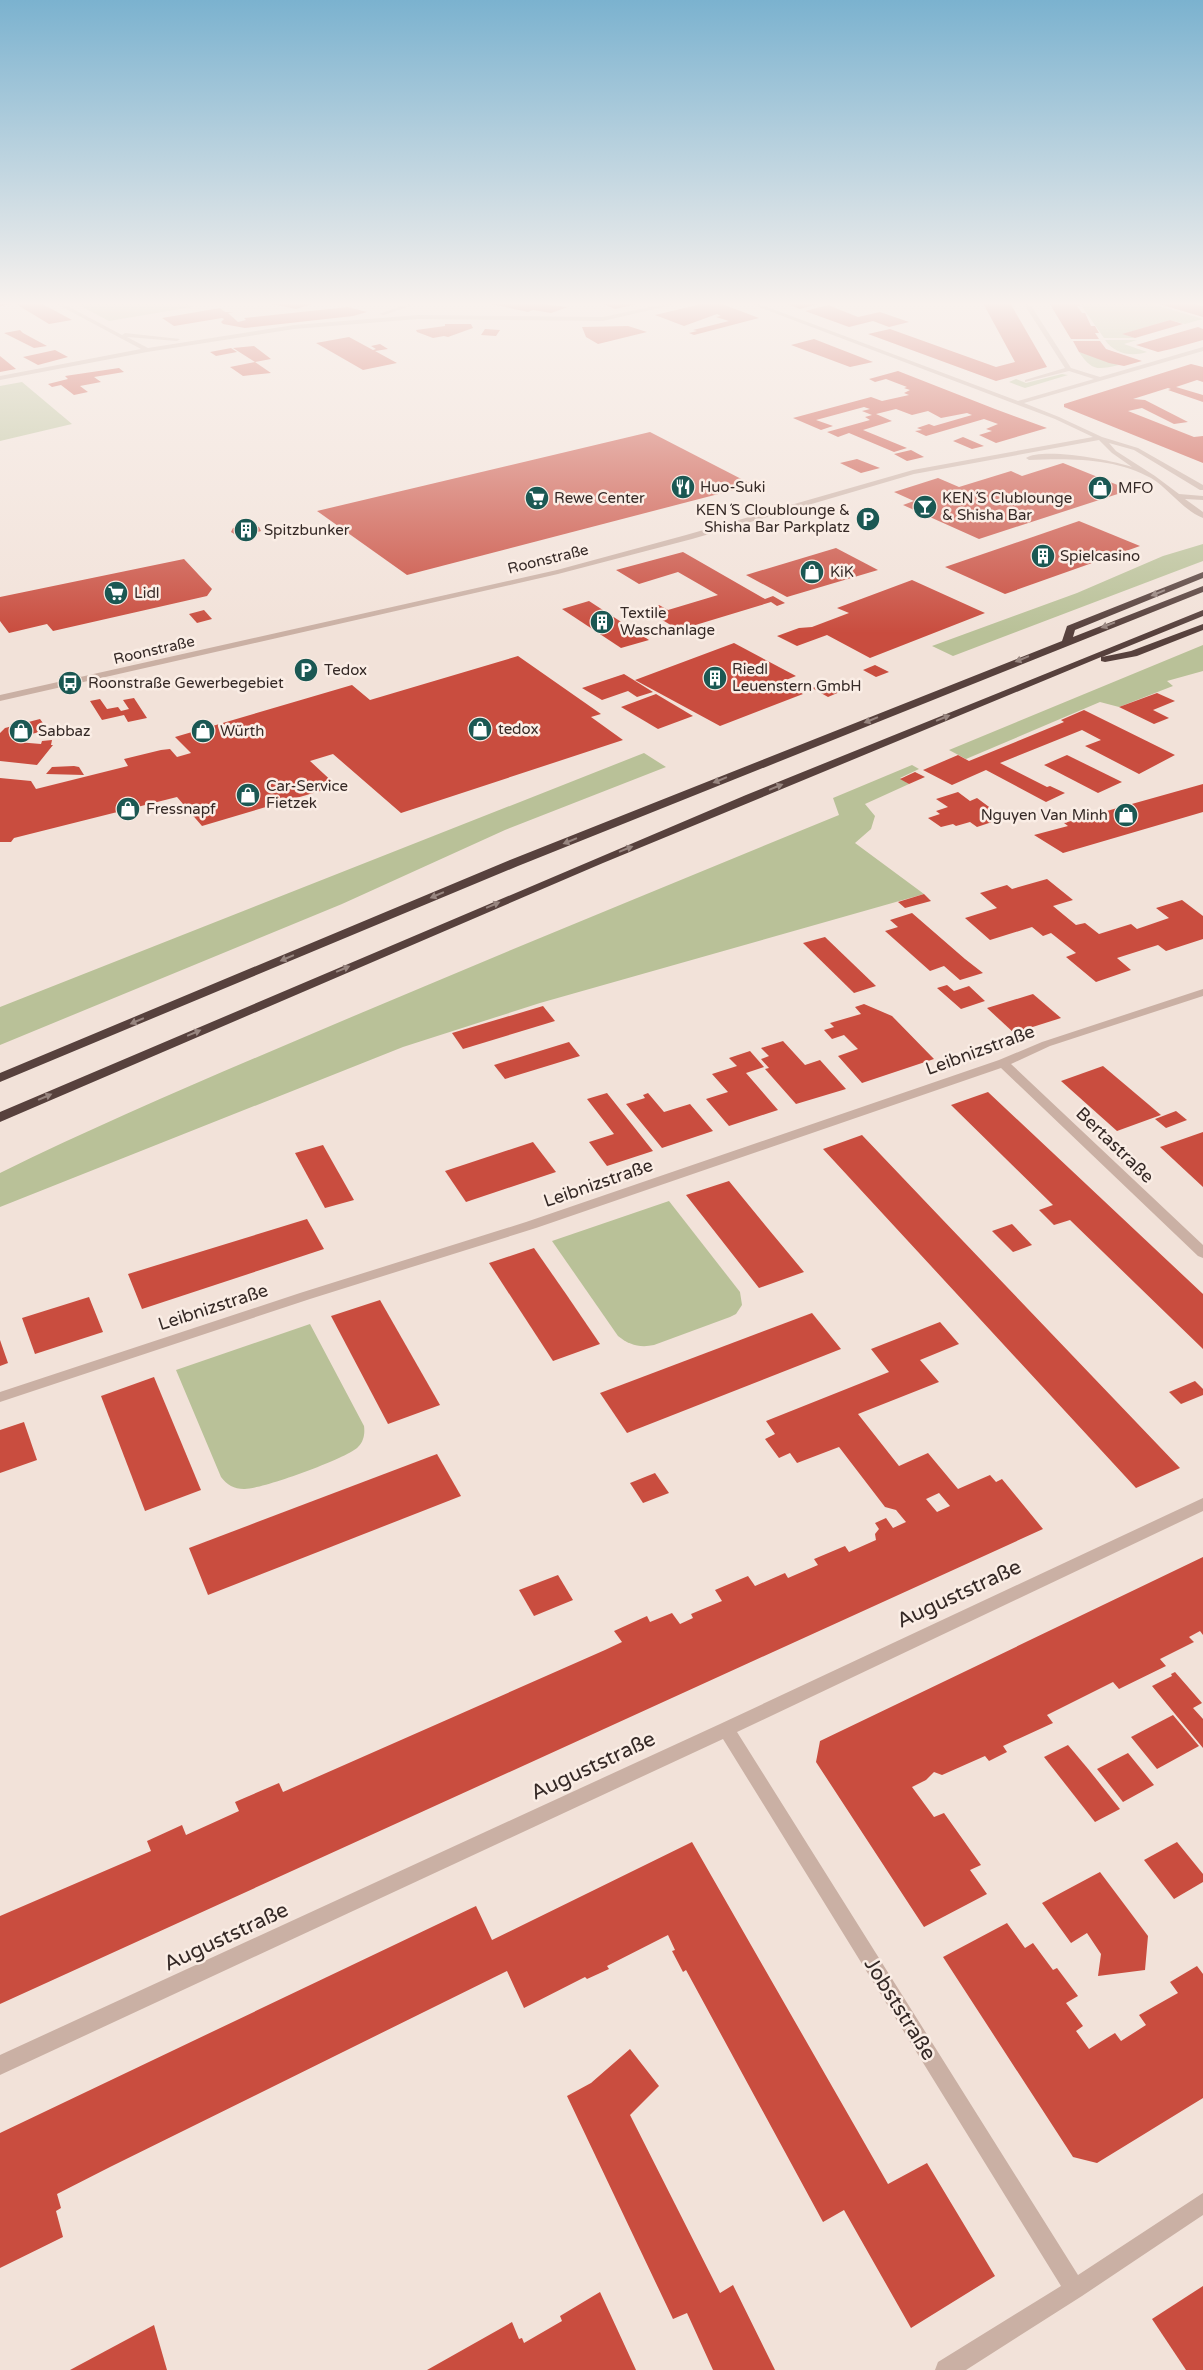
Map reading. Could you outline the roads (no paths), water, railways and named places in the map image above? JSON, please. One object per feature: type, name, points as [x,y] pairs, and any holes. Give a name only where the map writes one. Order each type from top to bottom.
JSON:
[{"type":"highway","points":[[1067,641],[1070,628],[1203,575]]},
{"type":"highway","points":[[0,1078],[514,863],[1067,641],[1203,589]]},
{"type":"highway","points":[[0,1117],[549,880],[1203,613]]},
{"type":"highway","points":[[1072,665],[1133,654],[1203,627]]},
{"type":"street","points":[[1039,412],[1100,438],[1136,449],[1203,488]]},
{"type":"street","points":[[1100,438],[1114,452],[1153,477],[1203,516]]},
{"type":"street","name":"Roonstraße","points":[[0,698],[558,572],[689,537],[913,472],[1100,438]]},
{"type":"street","points":[[984,458],[1087,458],[1117,463],[1153,477]]},
{"type":"street","points":[[1178,496],[1203,498]]},
{"type":"street","name":"Leibnizstraße","points":[[0,1397],[305,1296],[539,1222],[1003,1062],[1046,1044],[1203,992]]},
{"type":"street","name":"Bertastraße","points":[[1003,1062],[1203,1253]]},
{"type":"street","name":"Auguststraße","points":[[0,2065],[726,1730],[1203,1504]]},
{"type":"street","name":"Jobststraße","points":[[726,1730],[1074,2289]]},
{"type":"street","points":[[946,2370],[1074,2289],[1203,2203]]},
{"type":"place","name":"Huo-Suki","points":[[683,487]]},
{"type":"place","name":"MFO","points":[[1100,488]]},
{"type":"place","name":"Rewe Center","points":[[537,498]]},
{"type":"place","name":"KEN´S Clublounge & Shisha Bar","points":[[925,507]]},
{"type":"place","name":"KEN´S Cloublounge & Shisha Bar Parkplatz","points":[[868,519]]},
{"type":"place","name":"Spitzbunker","points":[[246,530]]},
{"type":"place","name":"Spielcasino","points":[[1043,556]]},
{"type":"place","name":"KiK","points":[[812,572]]},
{"type":"place","name":"Lidl","points":[[116,593]]},
{"type":"place","name":"Textile Waschanlage","points":[[602,622]]},
{"type":"place","name":"Tedox","points":[[306,670]]},
{"type":"place","name":"Riedl Leuenstern GmbH","points":[[715,678]]},
{"type":"place","name":"Roonstraße Gewerbegebiet","points":[[70,683]]},
{"type":"place","name":"tedox","points":[[480,729]]},
{"type":"place","name":"Sabbaz","points":[[21,731]]},
{"type":"place","name":"Würth","points":[[203,731]]},
{"type":"place","name":"Car-Service Fietzek","points":[[248,795]]},
{"type":"place","name":"Fressnapf","points":[[128,809]]},
{"type":"place","name":"Nguyen Van Minh","points":[[1126,815]]}]
